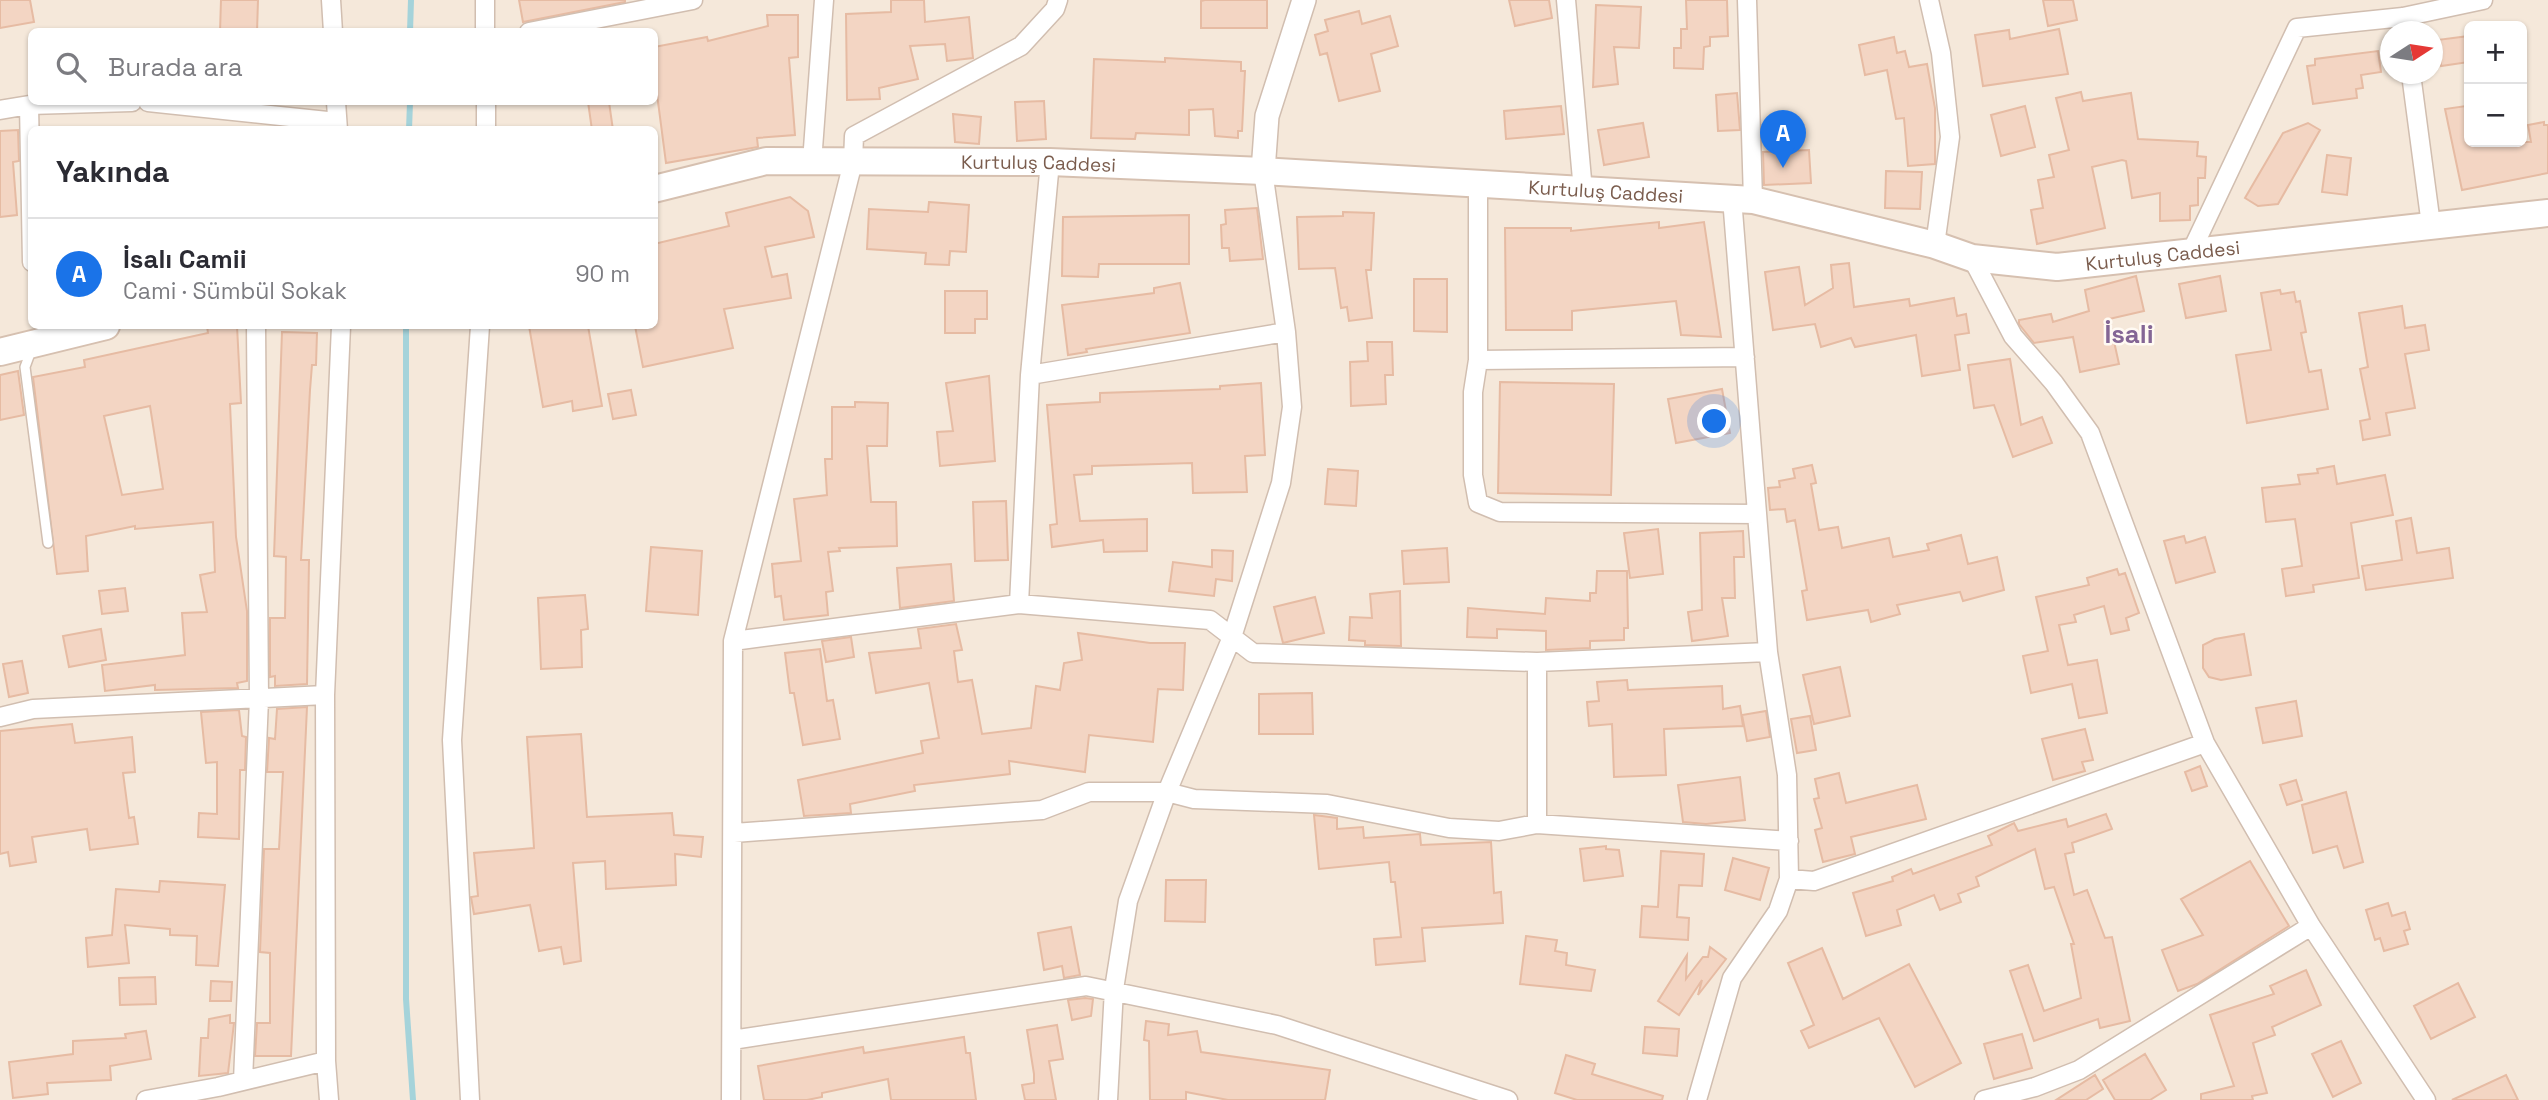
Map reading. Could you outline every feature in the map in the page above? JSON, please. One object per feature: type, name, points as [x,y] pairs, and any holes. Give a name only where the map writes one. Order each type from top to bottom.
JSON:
[{"type":"main road","name":"Kurtuluş Caddesi","points":[[658,188],[766,161],[1050,162],[1263,171],[1478,186],[1742,199],[1935,245],[1972,258],[2057,267],[2548,213]]},
{"type":"main road","points":[[0,352],[33,335],[82,329]]},
{"type":"street","points":[[331,0],[332,28]]},
{"type":"street","points":[[485,0],[485,28]]},
{"type":"street","points":[[550,28],[694,0]]},
{"type":"street","points":[[812,162],[824,0]]},
{"type":"street","points":[[731,1100],[733,641],[853,162],[854,136],[1021,46],[1055,9],[1058,0]]},
{"type":"street","points":[[1108,1100],[1114,989],[1128,901],[1167,792],[1232,637],[1281,483],[1292,407],[1286,332],[1263,171],[1267,116],[1304,0]]},
{"type":"street","points":[[1566,0],[1583,191]]},
{"type":"street","points":[[1697,1100],[1732,978],[1778,911],[1789,879],[1787,775],[1768,652],[1745,357],[1742,199],[1747,0]]},
{"type":"street","points":[[1929,0],[1941,53],[1950,137],[1935,245]]},
{"type":"street","points":[[2414,21],[2483,0]]},
{"type":"street","points":[[2191,252],[2297,28],[2380,25]]},
{"type":"street","points":[[2412,84],[2431,225]]},
{"type":"street","points":[[0,110],[29,105],[29,126]]},
{"type":"street","points":[[172,105],[338,126],[336,105]]},
{"type":"street","points":[[485,105],[486,126]]},
{"type":"street","points":[[1019,604],[1030,376],[1050,162]]},
{"type":"street","points":[[1478,186],[1478,360],[1473,392],[1473,475],[1478,503],[1500,512],[1757,514]]},
{"type":"street","points":[[1972,258],[2013,336],[2054,383],[2090,433],[2205,743],[2311,926],[2426,1100]]},
{"type":"street","points":[[243,1081],[260,699],[257,329]]},
{"type":"street","points":[[329,1100],[326,1060],[325,695],[341,329]]},
{"type":"street","points":[[470,1100],[452,740],[480,329]]},
{"type":"street","points":[[1030,376],[1286,332]]},
{"type":"street","points":[[1478,360],[1745,357]]},
{"type":"street","points":[[733,641],[1019,604],[1210,620],[1253,653],[1537,662],[1768,652]]},
{"type":"street","points":[[1536,824],[1537,662]]},
{"type":"street","points":[[0,717],[33,709],[325,695]]},
{"type":"street","points":[[1789,879],[1814,881],[2205,743]]},
{"type":"street","points":[[734,833],[1042,810],[1088,792],[1167,792],[1194,799],[1327,804],[1449,828],[1499,831],[1536,824],[1789,841]]},
{"type":"street","points":[[1984,1100],[2039,1093],[2311,926]]},
{"type":"street","points":[[732,1040],[1086,986],[1114,989],[1277,1025],[1508,1100]]},
{"type":"street","points":[[146,1100],[192,1096],[326,1060]]},
{"type":"lane","points":[[33,335],[25,367],[48,543]]},
{"type":"shaded area","points":[[0,0],[2548,0],[2548,1100],[0,1100]]},
{"type":"building","points":[[0,0],[30,0],[34,22],[0,28]]},
{"type":"building","points":[[221,0],[258,0],[257,28],[220,28]]},
{"type":"building","points":[[519,0],[625,0],[625,2],[523,22]]},
{"type":"building","points":[[891,0],[924,0],[925,22],[969,17],[973,58],[947,61],[945,44],[910,46],[918,79],[879,88],[880,99],[847,100],[846,14],[891,12]]},
{"type":"building","points":[[1267,0],[1267,28],[1201,28],[1201,1]]},
{"type":"building","points":[[1509,0],[1549,0],[1552,18],[1515,26]]},
{"type":"building","points":[[1686,0],[1727,0],[1728,36],[1710,37],[1710,46],[1704,47],[1703,69],[1674,68],[1674,48],[1681,48],[1681,29],[1687,29]]},
{"type":"building","points":[[2043,0],[2073,0],[2077,20],[2048,26]]},
{"type":"building","points":[[1596,5],[1641,7],[1639,48],[1614,47],[1618,84],[1593,87]]},
{"type":"building","points":[[1359,11],[1362,24],[1390,16],[1398,46],[1371,54],[1380,91],[1339,101],[1327,53],[1320,55],[1315,35],[1328,31],[1325,20]]},
{"type":"building","points":[[767,15],[798,15],[798,57],[789,58],[795,135],[757,138],[758,147],[666,163],[658,102],[658,46],[707,37],[708,41],[768,26]]},
{"type":"building","points":[[2059,29],[2068,74],[1983,86],[1975,35],[2009,30],[2010,39]]},
{"type":"building","points":[[1894,37],[1897,53],[1905,51],[1909,67],[1927,64],[1935,108],[1935,164],[1908,166],[1904,118],[1896,119],[1887,70],[1865,75],[1859,45]]},
{"type":"building","points":[[2464,37],[2464,63],[2443,66],[2443,39]]},
{"type":"building","points":[[2378,51],[2380,72],[2361,75],[2363,88],[2356,89],[2357,98],[2313,104],[2307,66],[2315,65],[2315,59]]},
{"type":"building","points":[[1165,58],[1241,62],[1241,71],[1245,71],[1242,131],[1238,131],[1238,138],[1215,136],[1213,109],[1189,110],[1189,135],[1136,133],[1135,139],[1091,138],[1094,59],[1165,62]]},
{"type":"building","points":[[2081,92],[2083,101],[2131,93],[2138,139],[2198,142],[2197,156],[2206,157],[2205,178],[2198,178],[2198,205],[2190,206],[2190,220],[2160,221],[2160,193],[2132,198],[2126,161],[2122,160],[2092,167],[2105,228],[2037,244],[2031,210],[2043,208],[2038,180],[2054,177],[2049,155],[2069,150],[2056,98]]},
{"type":"building","points":[[1737,93],[1740,130],[1718,131],[1716,95]]},
{"type":"building","points":[[1044,101],[1046,139],[1017,141],[1015,102]]},
{"type":"building","points":[[588,105],[609,105],[612,126],[591,126]]},
{"type":"building","points":[[1561,106],[1564,134],[1506,139],[1504,111]]},
{"type":"building","points":[[2025,106],[2035,147],[2001,156],[1991,115]]},
{"type":"building","points":[[2464,106],[2464,147],[2527,147],[2527,142],[2531,142],[2528,125],[2544,122],[2544,125],[2548,125],[2548,173],[2462,190],[2445,109]]},
{"type":"building","points":[[953,114],[981,117],[979,144],[955,142]]},
{"type":"building","points":[[1643,123],[1649,157],[1604,165],[1598,130]]},
{"type":"building","points":[[2308,123],[2320,130],[2278,204],[2258,206],[2245,198],[2283,133]]},
{"type":"building","points":[[18,130],[19,161],[13,162],[17,215],[0,217],[0,131]]},
{"type":"building","points":[[1809,150],[1811,183],[1764,185],[1763,152]]},
{"type":"building","points":[[2327,155],[2351,158],[2347,195],[2322,192]]},
{"type":"building","points":[[1886,171],[1922,172],[1920,209],[1885,208]]},
{"type":"building","points":[[790,197],[808,211],[814,237],[765,247],[772,277],[787,274],[791,298],[724,309],[733,348],[643,367],[636,329],[658,329],[658,243],[729,226],[726,213]]},
{"type":"building","points":[[929,202],[969,205],[966,252],[950,251],[949,265],[925,264],[926,253],[867,249],[869,209],[928,212]]},
{"type":"building","points":[[1257,208],[1263,259],[1230,261],[1229,248],[1222,248],[1221,225],[1226,224],[1225,210]]},
{"type":"building","points":[[1343,212],[1374,213],[1371,270],[1366,270],[1372,318],[1349,321],[1347,307],[1341,308],[1335,268],[1299,269],[1297,217],[1343,216]]},
{"type":"building","points":[[1189,215],[1189,264],[1099,264],[1098,277],[1062,276],[1063,217]]},
{"type":"building","points":[[1659,222],[1659,228],[1704,222],[1721,337],[1681,335],[1676,301],[1572,311],[1572,330],[1506,330],[1505,228],[1571,228],[1571,231]]},
{"type":"building","points":[[1849,263],[1854,307],[1909,299],[1910,306],[1954,298],[1957,316],[1966,314],[1969,333],[1955,335],[1960,370],[1922,376],[1916,335],[1855,347],[1851,338],[1821,347],[1815,324],[1773,330],[1765,272],[1799,267],[1805,305],[1833,288],[1831,265]]},
{"type":"building","points":[[2136,276],[2144,311],[2109,319],[2119,364],[2080,372],[2073,337],[2034,343],[2019,324],[2019,320],[2051,314],[2053,322],[2089,311],[2085,290]]},
{"type":"building","points":[[2220,276],[2226,311],[2186,318],[2179,284]]},
{"type":"building","points":[[1414,279],[1447,279],[1447,332],[1414,331]]},
{"type":"building","points":[[1180,283],[1190,333],[1086,349],[1087,352],[1068,355],[1062,305],[1154,293],[1154,288]]},
{"type":"building","points":[[2280,290],[2281,294],[2294,292],[2296,302],[2300,301],[2306,332],[2301,333],[2309,372],[2321,370],[2328,409],[2247,423],[2236,355],[2271,350],[2261,293]]},
{"type":"building","points":[[945,291],[987,291],[987,319],[975,319],[975,333],[945,333]]},
{"type":"building","points":[[2402,306],[2405,328],[2425,325],[2429,350],[2405,354],[2415,408],[2386,413],[2390,435],[2363,440],[2360,421],[2370,419],[2360,369],[2368,367],[2359,313]]},
{"type":"building","points":[[207,329],[237,329],[241,403],[230,404],[236,537],[247,611],[247,681],[237,683],[238,688],[155,690],[155,685],[105,691],[102,665],[185,655],[182,613],[207,612],[200,575],[215,572],[213,522],[135,529],[135,526],[86,536],[88,571],[57,574],[33,377],[85,367],[84,360],[208,333]],"holes":[[[150,406],[163,489],[122,495],[104,416]]]},
{"type":"building","points":[[530,329],[589,329],[602,406],[573,411],[572,401],[543,407]]},
{"type":"building","points":[[282,332],[317,333],[316,365],[312,365],[310,390],[301,560],[309,560],[307,684],[275,686],[275,676],[270,677],[270,618],[285,618],[286,557],[274,556]]},
{"type":"building","points":[[1367,342],[1392,342],[1393,375],[1385,375],[1386,404],[1351,406],[1350,362],[1368,361]]},
{"type":"building","points":[[2010,359],[2021,425],[2042,417],[2052,443],[2013,457],[1994,405],[1974,408],[1968,365]]},
{"type":"building","points":[[18,371],[24,415],[0,420],[0,375]]},
{"type":"building","points":[[989,376],[995,461],[940,466],[937,432],[953,431],[946,383]]},
{"type":"building","points":[[1500,382],[1614,384],[1611,495],[1498,493]]},
{"type":"building","points":[[1261,383],[1265,455],[1245,456],[1247,492],[1193,493],[1192,463],[1092,466],[1092,474],[1074,475],[1080,521],[1147,519],[1147,551],[1104,552],[1103,540],[1052,547],[1050,525],[1057,524],[1047,405],[1100,402],[1100,393],[1220,389],[1220,386]]},
{"type":"building","points":[[1722,389],[1730,433],[1676,443],[1668,399]]},
{"type":"building","points":[[631,390],[636,415],[613,419],[608,394]]},
{"type":"building","points":[[855,402],[888,403],[887,446],[867,446],[871,502],[896,502],[897,546],[839,548],[840,551],[828,552],[833,591],[826,592],[828,615],[784,620],[781,596],[775,597],[772,564],[801,561],[794,499],[827,495],[825,459],[832,459],[832,407],[855,407]]},
{"type":"building","points":[[1812,465],[1816,483],[1811,484],[1819,530],[1838,527],[1842,548],[1889,538],[1893,557],[1929,550],[1927,544],[1961,535],[1968,564],[1997,557],[2004,590],[1963,601],[1960,592],[1897,605],[1900,614],[1871,622],[1868,610],[1807,620],[1802,591],[1807,590],[1795,520],[1787,522],[1785,509],[1770,510],[1768,488],[1780,487],[1779,481],[1795,478],[1793,469]]},
{"type":"building","points":[[2334,466],[2337,484],[2385,475],[2393,515],[2351,523],[2359,578],[2313,585],[2314,592],[2286,596],[2282,569],[2302,566],[2295,519],[2266,522],[2262,488],[2300,484],[2298,475],[2318,473],[2317,469]]},
{"type":"building","points":[[1328,469],[1358,471],[1356,506],[1325,504]]},
{"type":"building","points":[[1006,501],[1008,560],[975,561],[973,502]]},
{"type":"building","points":[[2411,518],[2417,553],[2449,548],[2453,578],[2366,590],[2362,566],[2402,560],[2396,521]]},
{"type":"building","points":[[1658,529],[1663,574],[1630,578],[1624,533]]},
{"type":"building","points":[[1743,531],[1744,557],[1734,557],[1735,598],[1722,598],[1728,636],[1692,641],[1688,612],[1702,610],[1700,533]]},
{"type":"building","points":[[2184,536],[2186,543],[2205,537],[2215,572],[2176,583],[2164,541]]},
{"type":"building","points":[[651,547],[702,551],[698,615],[646,611]]},
{"type":"building","points":[[1447,548],[1449,582],[1404,584],[1402,551]]},
{"type":"building","points":[[1212,550],[1233,551],[1232,581],[1216,579],[1214,596],[1169,591],[1173,562],[1212,567]]},
{"type":"building","points":[[951,564],[954,601],[900,608],[897,568]]},
{"type":"building","points":[[2117,569],[2119,575],[2125,573],[2139,613],[2126,618],[2129,630],[2111,634],[2104,606],[2074,615],[2076,622],[2059,625],[2068,665],[2097,660],[2107,713],[2079,718],[2072,684],[2031,693],[2023,656],[2048,651],[2036,597],[2089,585],[2087,578]]},
{"type":"building","points":[[1597,571],[1627,571],[1628,628],[1624,628],[1624,640],[1590,641],[1590,648],[1546,650],[1546,631],[1497,629],[1497,638],[1467,637],[1468,608],[1545,614],[1546,598],[1590,601],[1590,593],[1596,593]]},
{"type":"building","points":[[125,588],[128,611],[102,614],[99,591]]},
{"type":"building","points":[[1400,591],[1401,646],[1365,645],[1365,641],[1349,640],[1350,617],[1372,618],[1370,594]]},
{"type":"building","points":[[585,595],[588,629],[581,630],[582,667],[541,669],[538,598]]},
{"type":"building","points":[[1315,597],[1324,633],[1283,643],[1274,607]]},
{"type":"building","points":[[956,624],[962,650],[954,651],[958,682],[972,680],[982,734],[1031,728],[1036,686],[1060,690],[1064,663],[1082,660],[1078,633],[1150,643],[1185,643],[1183,690],[1158,689],[1153,742],[1089,735],[1085,772],[1009,761],[1010,774],[914,785],[915,791],[850,804],[851,813],[804,816],[798,780],[923,753],[921,741],[939,738],[929,683],[876,693],[869,653],[921,648],[918,629]]},
{"type":"building","points":[[101,629],[106,660],[69,667],[63,636]]},
{"type":"building","points":[[2244,634],[2251,675],[2221,680],[2209,677],[2203,668],[2203,645],[2215,639]]},
{"type":"building","points":[[851,637],[854,657],[826,662],[822,641]]},
{"type":"building","points":[[820,649],[827,701],[833,700],[840,739],[803,745],[794,693],[790,693],[785,653]]},
{"type":"building","points":[[22,661],[28,693],[9,697],[3,664]]},
{"type":"building","points":[[1840,667],[1850,716],[1814,724],[1803,675]]},
{"type":"building","points":[[1627,680],[1628,690],[1722,686],[1723,709],[1740,706],[1743,726],[1664,729],[1666,775],[1614,777],[1612,724],[1589,726],[1587,702],[1599,701],[1597,682]]},
{"type":"building","points":[[1312,693],[1313,734],[1259,734],[1259,694]]},
{"type":"building","points":[[2296,701],[2302,736],[2263,743],[2256,708]]},
{"type":"building","points":[[307,707],[291,1056],[255,1056],[257,1023],[270,1023],[270,953],[260,952],[264,849],[279,849],[283,772],[267,772],[269,738],[275,739],[277,709]]},
{"type":"building","points":[[239,710],[242,736],[246,737],[245,770],[240,770],[239,839],[198,837],[199,813],[217,814],[217,762],[206,763],[201,712]]},
{"type":"building","points":[[1766,711],[1770,737],[1747,741],[1742,715]]},
{"type":"building","points":[[1810,716],[1816,750],[1797,753],[1791,719]]},
{"type":"building","points":[[72,724],[75,743],[132,737],[135,772],[123,773],[129,818],[134,817],[138,844],[90,850],[87,829],[32,837],[36,862],[10,866],[8,852],[0,854],[0,731]]},
{"type":"building","points":[[2085,729],[2093,760],[2082,762],[2085,771],[2053,780],[2042,739]]},
{"type":"building","points":[[581,734],[587,817],[672,813],[674,835],[703,837],[701,857],[675,854],[676,885],[606,889],[605,861],[573,863],[581,961],[564,964],[561,947],[539,951],[530,905],[474,914],[471,897],[478,896],[474,853],[534,848],[527,737]]},
{"type":"building","points":[[2200,766],[2207,786],[2192,791],[2185,772]]},
{"type":"building","points":[[1839,773],[1846,803],[1917,785],[1926,819],[1851,837],[1855,854],[1823,862],[1815,830],[1822,828],[1814,799],[1819,798],[1815,779]]},
{"type":"building","points":[[1740,777],[1745,820],[1706,824],[1683,822],[1678,785]]},
{"type":"building","points":[[2296,780],[2302,800],[2287,805],[2280,785]]},
{"type":"building","points":[[2346,792],[2363,862],[2344,868],[2337,846],[2313,853],[2302,805]]},
{"type":"building","points":[[2106,814],[2112,829],[2072,843],[2074,852],[2065,854],[2074,895],[2087,890],[2105,938],[2112,937],[2130,1021],[2100,1028],[2098,1019],[2034,1041],[2010,971],[2028,965],[2044,1011],[2081,998],[2071,944],[2074,944],[2054,887],[2045,889],[2035,849],[1976,877],[1979,886],[1958,894],[1961,902],[1940,910],[1934,895],[1897,910],[1901,925],[1866,936],[1853,893],[1893,881],[1892,877],[1911,869],[1913,874],[1992,845],[1988,836],[2014,823],[2018,831],[2066,819],[2068,827]]},
{"type":"building","points":[[1314,815],[1337,818],[1337,829],[1363,827],[1364,838],[1420,834],[1421,845],[1491,842],[1494,893],[1501,892],[1503,923],[1422,928],[1425,961],[1376,965],[1374,939],[1401,937],[1395,882],[1391,882],[1389,862],[1319,869]]},
{"type":"building","points":[[1606,846],[1606,849],[1619,850],[1623,876],[1584,881],[1580,849]]},
{"type":"building","points":[[1661,851],[1704,854],[1702,886],[1679,885],[1677,917],[1689,918],[1688,940],[1640,937],[1642,906],[1658,907]]},
{"type":"building","points":[[1733,858],[1769,868],[1760,900],[1725,890]]},
{"type":"building","points":[[2250,861],[2289,926],[2197,984],[2178,991],[2162,950],[2203,935],[2181,899]]},
{"type":"building","points":[[1166,880],[1206,880],[1205,922],[1165,921]]},
{"type":"building","points":[[160,881],[225,885],[218,966],[196,965],[197,936],[170,935],[170,929],[125,925],[129,963],[88,967],[86,938],[112,935],[116,889],[159,892]]},
{"type":"building","points":[[2388,903],[2392,916],[2405,912],[2410,929],[2404,931],[2408,944],[2384,951],[2380,938],[2375,940],[2366,910]]},
{"type":"building","points":[[1071,927],[1080,975],[1064,978],[1062,966],[1044,970],[1038,933]]},
{"type":"building","points":[[1526,936],[1557,940],[1555,951],[1567,953],[1566,965],[1595,970],[1591,991],[1520,984]]},
{"type":"building","points":[[1710,947],[1726,959],[1698,995],[1702,980],[1679,1015],[1658,1001],[1687,955],[1686,979],[1703,957],[1708,957]]},
{"type":"building","points":[[1822,948],[1843,999],[1909,964],[1961,1063],[1915,1087],[1879,1018],[1809,1048],[1801,1031],[1814,1025],[1788,963]]},
{"type":"building","points":[[2306,970],[2321,1005],[2272,1027],[2275,1035],[2253,1043],[2267,1093],[2252,1096],[2253,1100],[2201,1100],[2201,1094],[2234,1086],[2210,1015],[2274,994],[2270,986]]},
{"type":"building","points":[[155,977],[156,1004],[120,1005],[119,978]]},
{"type":"building","points":[[211,981],[232,982],[231,1001],[210,1001]]},
{"type":"building","points":[[2458,983],[2475,1017],[2431,1039],[2414,1006]]},
{"type":"building","points":[[1093,999],[1091,1016],[1072,1020],[1068,1000]]},
{"type":"building","points":[[230,1015],[230,1023],[234,1023],[228,1073],[199,1076],[201,1038],[208,1038],[209,1019]]},
{"type":"building","points":[[1146,1021],[1169,1024],[1168,1035],[1197,1031],[1201,1052],[1330,1070],[1325,1100],[1228,1100],[1186,1092],[1186,1100],[1150,1100],[1149,1041],[1144,1040]]},
{"type":"building","points":[[1057,1025],[1063,1059],[1049,1061],[1056,1100],[1025,1100],[1022,1085],[1034,1083],[1027,1030]]},
{"type":"building","points":[[1645,1027],[1679,1029],[1677,1056],[1643,1053]]},
{"type":"building","points":[[146,1031],[151,1059],[110,1066],[111,1080],[47,1083],[48,1094],[13,1098],[9,1062],[73,1054],[73,1041],[126,1038],[125,1034]]},
{"type":"building","points":[[2022,1034],[2032,1068],[1994,1079],[1984,1044]]},
{"type":"building","points":[[964,1037],[966,1053],[970,1053],[976,1100],[891,1100],[888,1079],[822,1093],[822,1097],[807,1100],[764,1100],[758,1066],[863,1047],[864,1053]]},
{"type":"building","points":[[2341,1041],[2361,1083],[2333,1097],[2312,1054]]},
{"type":"building","points":[[2145,1054],[2166,1090],[2150,1100],[2115,1100],[2103,1080]]},
{"type":"building","points":[[1566,1055],[1595,1064],[1592,1074],[1663,1096],[1662,1100],[1577,1100],[1555,1093]]},
{"type":"building","points":[[2095,1075],[2103,1089],[2086,1100],[2056,1100]]},
{"type":"building","points":[[2506,1075],[2518,1100],[2452,1100]]},
{"type":"waterway","points":[[410,28],[411,0]]},
{"type":"waterway","points":[[409,126],[410,105]]},
{"type":"waterway","points":[[406,329],[406,999],[413,1100]]},
{"type":"place","name":"İsalı Camii","points":[[1783,168]]},
{"type":"district","name":"İsali","points":[[2129,334]]}]
